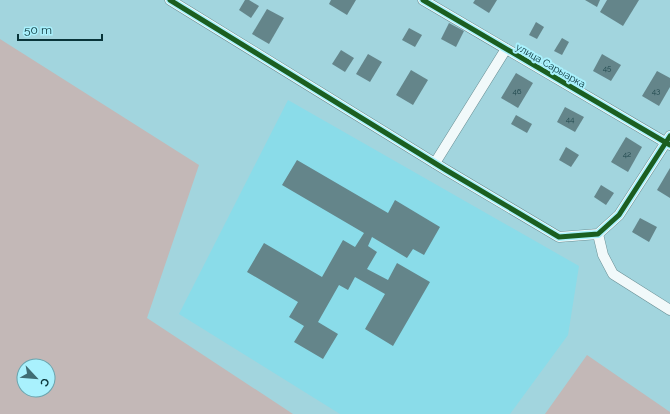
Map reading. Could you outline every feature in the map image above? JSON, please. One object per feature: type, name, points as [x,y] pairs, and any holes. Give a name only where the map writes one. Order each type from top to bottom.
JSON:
[{"type":"street","points":[[170,0],[435,163],[559,237],[598,234],[619,215],[669,141]]},
{"type":"street","name":"улица Сарыарка","points":[[423,0],[506,49],[669,141]]},
{"type":"street","points":[[435,163],[506,49]]},
{"type":"street","points":[[598,234],[603,255],[613,274],[670,310]]},
{"type":"shaded area","points":[[0,39],[199,165],[147,318],[293,414],[0,414]]},
{"type":"shaded area","points":[[288,100],[579,266],[568,335],[510,414],[340,414],[179,314]]},
{"type":"shaded area","points":[[587,355],[670,412],[670,414],[545,414]]},
{"type":"building","points":[[245,0],[249,0],[259,6],[251,18],[239,10]]},
{"type":"building","points":[[331,0],[356,0],[347,15],[329,4]]},
{"type":"building","points":[[475,0],[497,0],[489,13],[473,3]]},
{"type":"building","points":[[585,0],[600,0],[597,7]]},
{"type":"building","points":[[607,0],[639,0],[623,26],[600,12]]},
{"type":"building","points":[[267,9],[284,18],[269,44],[252,34]]},
{"type":"building","points":[[536,22],[544,27],[537,39],[529,35]]},
{"type":"building","points":[[449,23],[464,31],[456,47],[441,39]]},
{"type":"building","points":[[409,28],[422,35],[415,47],[402,40]]},
{"type":"building","points":[[562,38],[569,42],[562,55],[554,51]]},
{"type":"building","points":[[341,50],[354,58],[345,72],[332,64]]},
{"type":"building","points":[[368,54],[382,62],[370,82],[356,74]]},
{"type":"building","points":[[602,54],[621,65],[611,81],[593,71]]},
{"type":"building","points":[[411,70],[428,80],[413,105],[396,95]]},
{"type":"building","points":[[657,71],[670,78],[670,87],[659,106],[642,96]]},
{"type":"building","points":[[516,73],[533,83],[518,108],[501,98]]},
{"type":"building","points":[[565,107],[584,117],[575,132],[557,122]]},
{"type":"building","points":[[516,115],[532,124],[527,133],[511,124]]},
{"type":"building","points":[[626,137],[642,147],[628,172],[611,162]]},
{"type":"building","points":[[566,147],[579,155],[571,167],[559,160]]},
{"type":"building","points":[[297,160],[388,213],[395,200],[440,227],[424,255],[413,249],[407,258],[372,237],[368,246],[377,252],[367,269],[388,280],[397,263],[430,282],[393,346],[365,329],[385,294],[355,277],[348,290],[339,285],[318,322],[338,334],[323,359],[294,342],[304,326],[289,317],[298,302],[247,272],[264,243],[322,277],[343,240],[355,247],[364,233],[282,185]]},
{"type":"building","points":[[670,168],[670,198],[657,190]]},
{"type":"building","points":[[601,185],[614,193],[606,205],[594,197]]},
{"type":"building","points":[[640,218],[657,227],[649,242],[632,232]]},
{"type":"cycle path","points":[[170,0],[446,170],[559,237],[598,234],[619,215],[670,136]]},
{"type":"cycle path","points":[[423,0],[670,145]]}]
